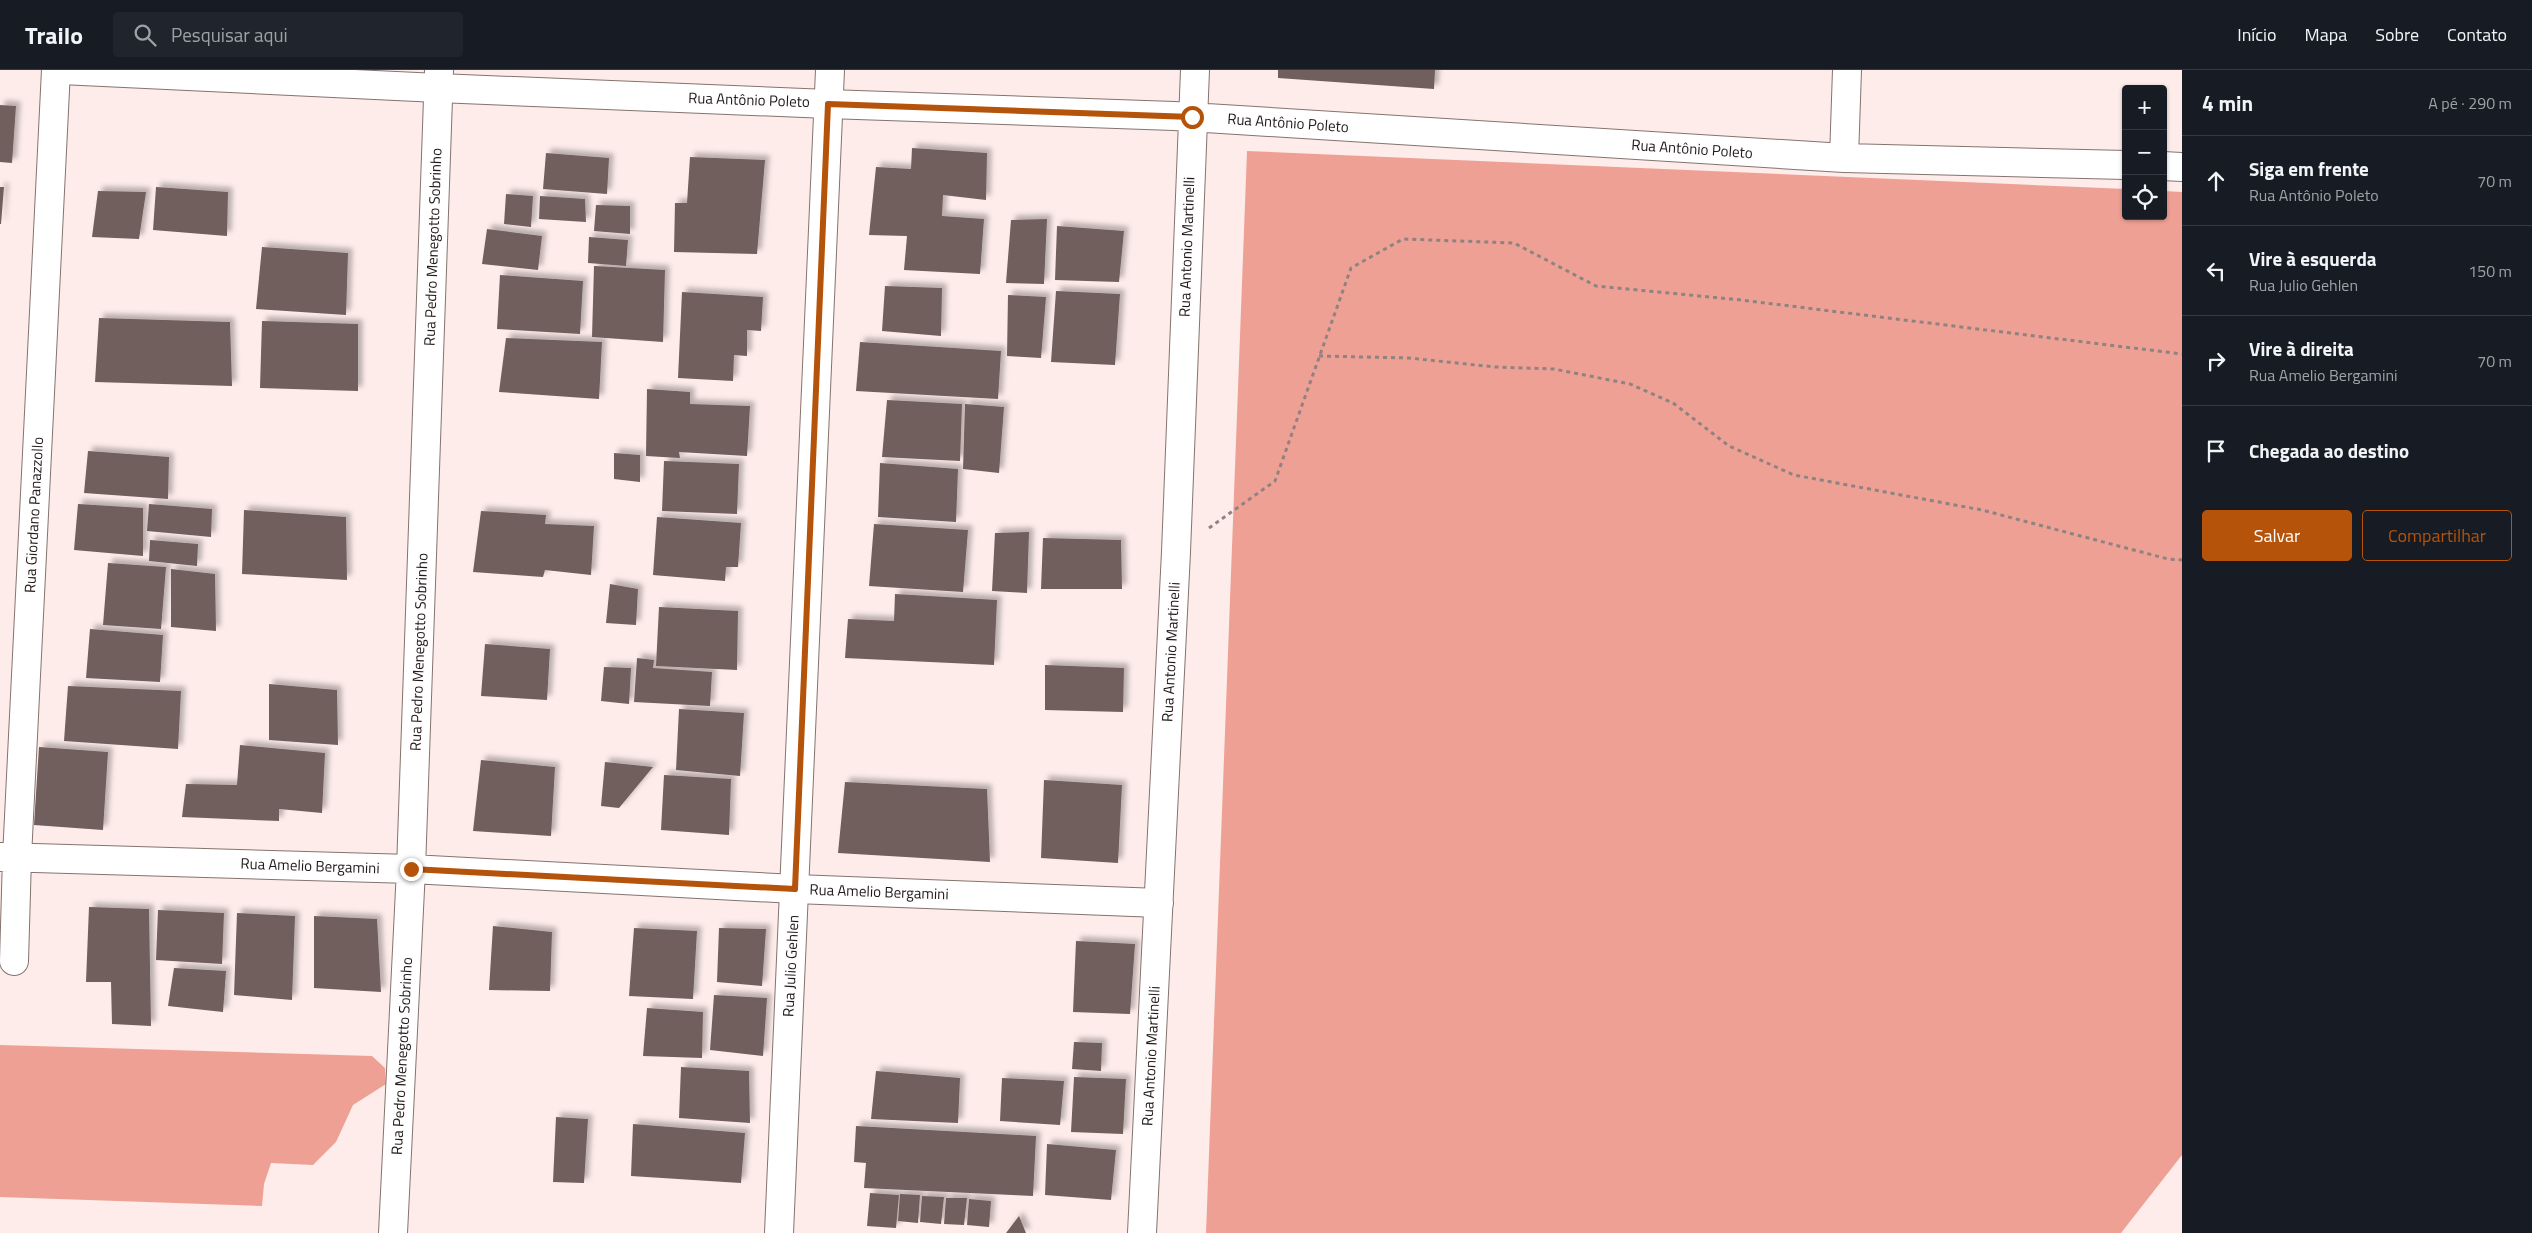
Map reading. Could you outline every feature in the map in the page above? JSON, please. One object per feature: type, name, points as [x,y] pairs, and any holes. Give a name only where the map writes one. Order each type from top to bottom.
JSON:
[{"type":"street","name":"Rua Giordano Panazzollo","points":[[14,961],[8,857],[56,70]]},
{"type":"street","name":"Rua Antônio Poleto","points":[[61,70],[439,79],[828,104],[1192,117],[1844,158],[2122,165]]},
{"type":"street","name":"Rua Julio Gehlen","points":[[779,1233],[830,70]]},
{"type":"street","name":"Rua Antonio Martinelli","points":[[1142,1233],[1176,552],[1195,70]]},
{"type":"street","points":[[1844,158],[1847,70]]},
{"type":"street","name":"Rua Pedro Menegotto Sobrinho","points":[[394,1233],[411,869],[439,79]]},
{"type":"street","points":[[2167,166],[2182,167]]},
{"type":"street","name":"Rua Amelio Bergamini","points":[[8,857],[411,869],[795,889],[1159,903]]},
{"type":"path","points":[[1176,552],[1276,481],[1351,268],[1403,239],[1514,243],[1596,286],[1741,300],[2182,354]]},
{"type":"path","points":[[1319,356],[1409,358],[1495,367],[1554,369],[1630,384],[1673,402],[1729,446],[1794,475],[1982,510],[2182,560]]},
{"type":"shaded area","points":[[1247,151],[2122,189],[2122,220],[2167,220],[2167,191],[2182,192],[2182,1155],[2121,1233],[1206,1233]]},
{"type":"shaded area","points":[[0,1045],[372,1056],[385,1068],[386,1084],[353,1105],[336,1142],[313,1165],[271,1163],[264,1184],[262,1206],[0,1197]]},
{"type":"building","points":[[1278,70],[1435,70],[1434,89],[1278,78]]},
{"type":"building","points":[[0,105],[16,106],[12,163],[0,162]]},
{"type":"building","points":[[912,148],[987,153],[986,200],[943,195],[942,216],[984,219],[980,274],[904,270],[907,236],[869,235],[876,167],[911,169]]},
{"type":"building","points":[[546,153],[609,158],[607,194],[543,189]]},
{"type":"building","points":[[690,157],[765,160],[757,254],[674,252],[675,203],[687,203]]},
{"type":"building","points":[[0,187],[4,187],[1,224],[0,224]]},
{"type":"building","points":[[156,187],[228,192],[227,236],[153,230]]},
{"type":"building","points":[[98,191],[146,192],[139,239],[92,237]]},
{"type":"building","points":[[506,194],[533,196],[531,227],[504,224]]},
{"type":"building","points":[[540,196],[585,199],[586,222],[539,219]]},
{"type":"building","points":[[596,205],[630,206],[630,234],[594,231]]},
{"type":"building","points":[[1047,219],[1044,284],[1006,283],[1011,220]]},
{"type":"building","points":[[1057,226],[1124,231],[1119,282],[1055,280]]},
{"type":"building","points":[[487,229],[542,236],[538,270],[482,264]]},
{"type":"building","points":[[589,237],[628,240],[626,266],[588,263]]},
{"type":"building","points":[[262,247],[348,253],[346,315],[256,309]]},
{"type":"building","points":[[594,266],[665,270],[663,342],[592,337]]},
{"type":"building","points":[[500,275],[583,281],[580,334],[497,329]]},
{"type":"building","points":[[885,286],[942,288],[941,336],[882,331]]},
{"type":"building","points":[[1056,291],[1120,294],[1115,365],[1051,362]]},
{"type":"building","points":[[682,292],[763,297],[761,331],[747,330],[747,356],[734,355],[733,381],[678,378]]},
{"type":"building","points":[[1008,295],[1046,297],[1041,358],[1007,356]]},
{"type":"building","points":[[99,318],[230,322],[232,386],[95,382]]},
{"type":"building","points":[[262,321],[358,324],[358,391],[260,388]]},
{"type":"building","points":[[506,338],[602,342],[599,399],[499,392]]},
{"type":"building","points":[[860,342],[1001,351],[998,399],[856,391]]},
{"type":"building","points":[[647,389],[690,392],[690,404],[750,406],[747,456],[679,452],[680,458],[646,456]]},
{"type":"building","points":[[887,400],[962,404],[960,461],[882,457]]},
{"type":"building","points":[[965,404],[1004,407],[999,473],[963,469]]},
{"type":"building","points":[[88,451],[169,457],[168,499],[84,493]]},
{"type":"building","points":[[614,453],[640,455],[640,482],[614,479]]},
{"type":"building","points":[[664,461],[739,464],[737,514],[662,511]]},
{"type":"building","points":[[880,463],[958,469],[956,522],[878,517]]},
{"type":"building","points":[[78,504],[143,508],[143,556],[74,550]]},
{"type":"building","points":[[149,504],[212,509],[211,537],[147,531]]},
{"type":"building","points":[[244,510],[346,517],[347,580],[242,574]]},
{"type":"building","points":[[481,511],[546,515],[545,524],[594,526],[591,575],[545,570],[543,577],[473,572]]},
{"type":"building","points":[[657,517],[741,523],[738,567],[726,567],[725,581],[653,575]]},
{"type":"building","points":[[874,524],[968,530],[963,592],[869,586]]},
{"type":"building","points":[[1029,532],[1027,593],[992,591],[995,533]]},
{"type":"building","points":[[1043,538],[1121,540],[1122,589],[1041,589]]},
{"type":"building","points":[[150,540],[198,544],[197,566],[149,561]]},
{"type":"building","points":[[108,563],[166,567],[161,629],[103,625]]},
{"type":"building","points":[[171,569],[215,574],[216,631],[171,627]]},
{"type":"building","points":[[610,584],[638,589],[636,625],[606,623]]},
{"type":"building","points":[[895,594],[997,600],[994,665],[845,658],[848,619],[894,621]]},
{"type":"building","points":[[659,607],[738,611],[737,670],[656,666]]},
{"type":"building","points":[[90,629],[163,635],[160,682],[86,678]]},
{"type":"building","points":[[485,644],[550,649],[547,700],[481,696]]},
{"type":"building","points":[[637,658],[654,660],[653,668],[712,672],[710,706],[634,702]]},
{"type":"building","points":[[1045,665],[1124,668],[1123,712],[1045,710]]},
{"type":"building","points":[[604,667],[631,668],[629,704],[601,701]]},
{"type":"building","points":[[269,684],[337,690],[338,745],[269,740]]},
{"type":"building","points":[[68,686],[181,691],[178,749],[64,741]]},
{"type":"building","points":[[679,709],[744,713],[740,776],[676,770]]},
{"type":"building","points":[[240,745],[325,753],[322,813],[279,809],[279,821],[182,817],[186,784],[237,785]]},
{"type":"building","points":[[39,747],[108,752],[103,830],[34,825]]},
{"type":"building","points":[[481,760],[555,767],[551,836],[473,831]]},
{"type":"building","points":[[605,762],[653,767],[619,808],[601,806]]},
{"type":"building","points":[[664,775],[731,779],[729,835],[661,830]]},
{"type":"building","points":[[1044,780],[1122,785],[1118,863],[1041,858]]},
{"type":"building","points":[[845,782],[987,789],[990,862],[838,853]]},
{"type":"building","points":[[89,907],[149,909],[151,1026],[112,1024],[111,982],[86,982]]},
{"type":"building","points":[[158,910],[224,913],[222,964],[156,960]]},
{"type":"building","points":[[237,913],[295,916],[292,1000],[234,995]]},
{"type":"building","points":[[314,916],[377,919],[381,992],[314,988]]},
{"type":"building","points":[[493,926],[552,932],[550,991],[489,990]]},
{"type":"building","points":[[634,928],[697,931],[693,999],[629,996]]},
{"type":"building","points":[[719,928],[766,929],[762,986],[717,982]]},
{"type":"building","points":[[1076,941],[1135,944],[1130,1014],[1073,1012]]},
{"type":"building","points":[[174,968],[226,971],[223,1012],[168,1006]]},
{"type":"building","points":[[714,995],[767,998],[763,1056],[710,1050]]},
{"type":"building","points":[[647,1008],[703,1012],[702,1058],[643,1056]]},
{"type":"building","points":[[1074,1042],[1102,1043],[1101,1071],[1072,1069]]},
{"type":"building","points":[[681,1067],[749,1071],[750,1123],[679,1118]]},
{"type":"building","points":[[876,1071],[960,1078],[958,1123],[871,1119]]},
{"type":"building","points":[[1074,1077],[1126,1079],[1123,1134],[1071,1132]]},
{"type":"building","points":[[1002,1078],[1064,1081],[1060,1125],[1000,1121]]},
{"type":"building","points":[[556,1117],[588,1119],[584,1183],[553,1182]]},
{"type":"building","points":[[633,1124],[745,1133],[741,1183],[631,1176]]},
{"type":"building","points":[[856,1126],[1036,1136],[1033,1196],[864,1188],[866,1163],[854,1162]]},
{"type":"building","points":[[1047,1144],[1116,1150],[1111,1200],[1045,1195]]},
{"type":"building","points":[[870,1193],[899,1195],[896,1228],[867,1226]]},
{"type":"building","points":[[900,1194],[920,1195],[918,1223],[898,1221]]},
{"type":"building","points":[[922,1196],[944,1197],[941,1224],[920,1222]]},
{"type":"building","points":[[946,1198],[967,1198],[964,1225],[944,1224]]},
{"type":"building","points":[[969,1199],[991,1201],[989,1227],[967,1225]]},
{"type":"building","points":[[1019,1216],[1026,1233],[1006,1233]]},
{"type":"route","points":[[411,869],[795,889],[828,104],[1192,117]]}]
